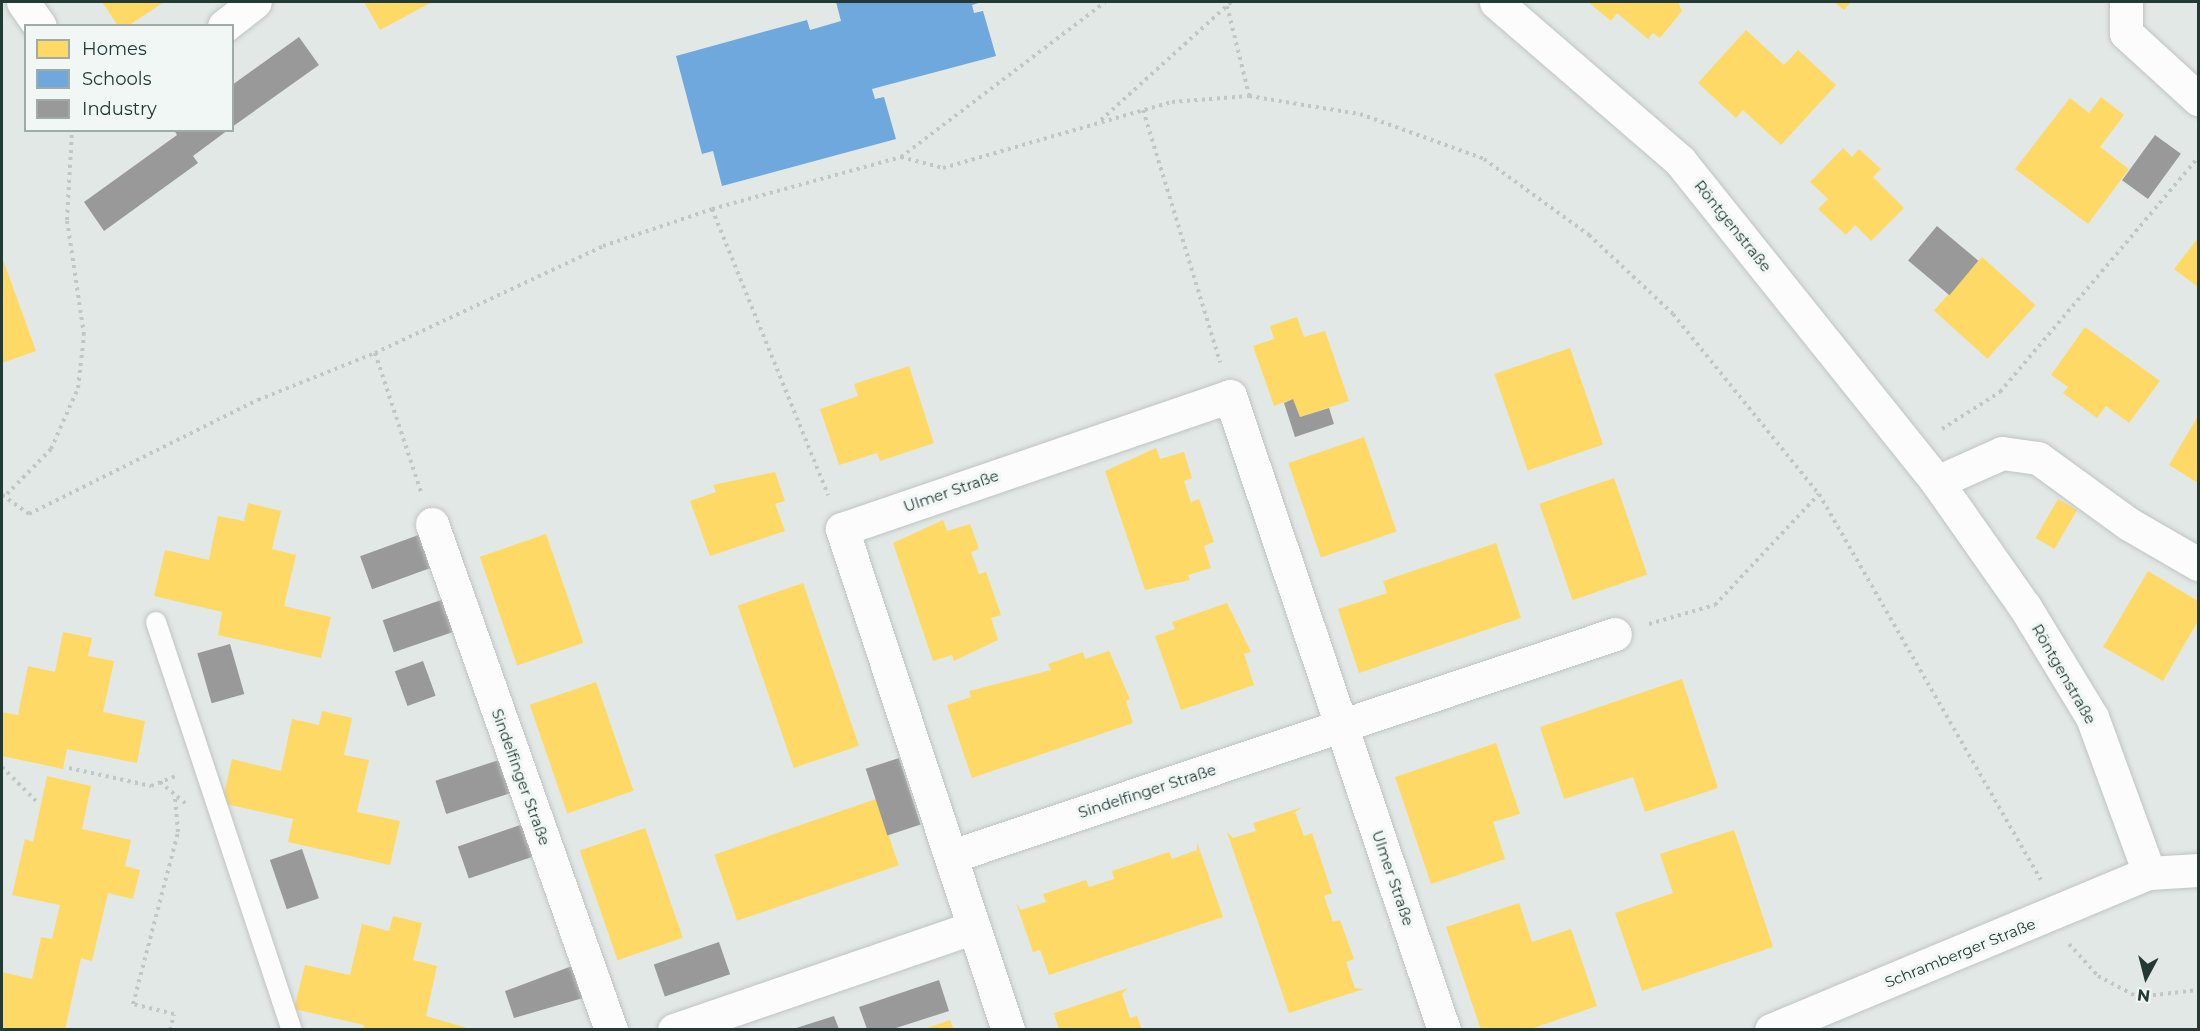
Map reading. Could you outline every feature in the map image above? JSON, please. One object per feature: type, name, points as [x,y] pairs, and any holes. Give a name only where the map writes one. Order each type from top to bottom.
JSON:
[{"type":"street","points":[[23,2],[39,24]]},
{"type":"street","points":[[227,24],[255,2]]},
{"type":"street","name":"Röntgenstraße","points":[[1496,2],[1533,28],[1680,160],[1937,482],[2025,607],[2092,717],[2149,873]]},
{"type":"street","points":[[2126,2],[2127,33],[2199,99]]},
{"type":"street","name":"Ulmer Straße","points":[[842,529],[1230,396],[1444,1029]]},
{"type":"street","points":[[1937,482],[2002,453],[2038,458],[2129,524],[2199,564]]},
{"type":"street","name":"Sindelfinger Straße","points":[[432,524],[611,1029]]},
{"type":"street","points":[[842,529],[1008,1029]]},
{"type":"street","points":[[1341,726],[1615,634]]},
{"type":"street","name":"Sindelfinger Straße","points":[[952,856],[1341,726]]},
{"type":"street","points":[[2149,873],[2199,870]]},
{"type":"street","name":"Schramberger Straße","points":[[1771,1029],[2052,915],[2149,873]]},
{"type":"street","points":[[674,1029],[974,927]]},
{"type":"lane","points":[[156,622],[292,1029]]},
{"type":"path","points":[[72,132],[67,220],[84,335],[78,388],[51,449],[4,494],[29,513],[258,400],[375,353],[603,246],[712,209],[902,157],[1105,2]]},
{"type":"path","points":[[1100,121],[1231,2]]},
{"type":"path","points":[[1227,6],[1249,96]]},
{"type":"path","points":[[902,157],[943,168],[1143,110],[1249,96],[1360,114],[1484,159],[1589,235],[1673,314],[1819,494],[2041,880],[2052,915],[2068,944],[2098,976],[2138,996],[2199,990]]},
{"type":"path","points":[[1143,110],[1230,396]]},
{"type":"path","points":[[1941,429],[2000,392],[2199,158]]},
{"type":"path","points":[[712,209],[842,529]]},
{"type":"path","points":[[375,353],[432,524]]},
{"type":"path","points":[[1615,634],[1715,605],[1819,494]]},
{"type":"path","points":[[69,768],[151,786],[204,765]]},
{"type":"path","points":[[2,767],[37,802]]},
{"type":"path","points":[[170,1029],[174,1014],[133,1004],[178,832],[175,795]]},
{"type":"building: Homes","points":[[102,2],[164,2],[131,24],[117,24]]},
{"type":"building: Homes","points":[[364,2],[432,2],[380,30]]},
{"type":"building: Homes","points":[[1588,2],[1678,2],[1682,11],[1660,38],[1653,33],[1648,39],[1617,13],[1611,21]]},
{"type":"building: Homes","points":[[1834,2],[1851,2],[1844,10]]},
{"type":"building: Homes","points":[[1746,30],[1784,65],[1798,50],[1836,85],[1781,145],[1743,110],[1736,118],[1698,83]]},
{"type":"building: Homes","points":[[2101,97],[2124,115],[2100,147],[2129,169],[2088,224],[2015,169],[2070,98],[2089,113]]},
{"type":"building: Homes","points":[[1843,148],[1852,157],[1859,149],[1881,169],[1873,177],[1904,208],[1871,241],[1855,225],[1846,235],[1818,209],[1828,199],[1810,182]]},
{"type":"building: Homes","points":[[2198,238],[2198,287],[2174,269]]},
{"type":"building: Homes","points":[[2,257],[36,351],[2,363]]},
{"type":"building: Homes","points":[[1982,257],[2036,305],[1987,359],[1934,311]]},
{"type":"building: Homes","points":[[1297,317],[1304,337],[1325,331],[1349,401],[1300,417],[1293,399],[1274,406],[1253,346],[1274,339],[1270,326]]},
{"type":"building: Homes","points":[[2085,327],[2160,381],[2129,423],[2106,406],[2097,418],[2063,393],[2068,387],[2051,375]]},
{"type":"building: Homes","points":[[1570,348],[1603,444],[1528,470],[1494,374]]},
{"type":"building: Homes","points":[[909,366],[934,443],[880,461],[877,453],[839,465],[820,409],[858,396],[854,384]]},
{"type":"building: Homes","points":[[2198,416],[2198,483],[2169,465]]},
{"type":"building: Homes","points":[[1364,437],[1397,532],[1321,558],[1288,463]]},
{"type":"building: Homes","points":[[1156,448],[1160,459],[1184,452],[1192,478],[1184,481],[1191,502],[1199,499],[1214,542],[1204,546],[1211,568],[1188,575],[1190,580],[1145,590],[1105,471]]},
{"type":"building: Homes","points":[[775,472],[785,501],[775,504],[785,531],[710,556],[690,501],[716,492],[713,485]]},
{"type":"building: Homes","points":[[1614,478],[1647,574],[1573,600],[1539,504]]},
{"type":"building: Homes","points":[[2058,499],[2077,510],[2055,549],[2036,538]]},
{"type":"building: Homes","points":[[248,503],[281,511],[272,549],[296,555],[284,606],[331,617],[321,658],[218,635],[222,612],[154,596],[165,550],[209,560],[218,516],[244,521]]},
{"type":"building: Homes","points":[[943,520],[947,531],[970,524],[979,549],[971,552],[979,574],[986,572],[1001,615],[991,618],[998,640],[954,661],[952,655],[933,661],[893,543]]},
{"type":"building: Homes","points":[[546,534],[583,643],[517,666],[480,557]]},
{"type":"building: Homes","points":[[1496,543],[1521,618],[1359,673],[1338,609],[1387,593],[1383,581]]},
{"type":"building: Homes","points":[[2148,571],[2198,601],[2198,621],[2163,681],[2103,647]]},
{"type":"building: Homes","points":[[803,583],[859,746],[794,768],[738,605]]},
{"type":"building: Homes","points":[[1227,603],[1251,652],[1244,654],[1254,685],[1181,710],[1155,636],[1175,629],[1172,622]]},
{"type":"building: Homes","points":[[63,632],[92,638],[88,656],[114,661],[103,712],[145,721],[137,763],[67,749],[63,769],[2,756],[2,712],[18,715],[28,666],[55,672]]},
{"type":"building: Homes","points":[[1109,651],[1130,699],[1126,701],[1133,723],[972,778],[947,705],[971,697],[969,691],[1051,670],[1048,664],[1083,652],[1085,659]]},
{"type":"building: Homes","points":[[1682,679],[1718,788],[1645,812],[1633,777],[1564,799],[1540,727]]},
{"type":"building: Homes","points":[[596,682],[633,791],[567,814],[530,705]]},
{"type":"building: Homes","points":[[322,711],[352,718],[344,755],[369,760],[357,812],[400,821],[390,865],[288,842],[293,819],[222,803],[232,759],[281,771],[292,719],[319,725]]},
{"type":"building: Homes","points":[[1496,743],[1520,814],[1493,822],[1505,859],[1431,884],[1395,777]]},
{"type":"building: Homes","points":[[47,776],[91,786],[82,829],[131,840],[125,866],[140,870],[133,899],[108,893],[92,961],[81,958],[65,1030],[2,1030],[2,972],[32,979],[41,937],[52,939],[60,905],[12,895],[25,839],[33,842]]},
{"type":"building: Homes","points":[[876,799],[899,865],[737,921],[714,855]]},
{"type":"building: Homes","points":[[1303,807],[1295,812],[1304,836],[1312,833],[1332,893],[1324,896],[1333,922],[1340,920],[1354,959],[1346,962],[1355,988],[1364,989],[1289,1013],[1227,832],[1233,838],[1256,831],[1253,823]]},
{"type":"building: Homes","points":[[645,828],[683,938],[618,960],[580,850]]},
{"type":"building: Homes","points":[[1734,830],[1773,947],[1642,991],[1615,913],[1673,893],[1660,854]]},
{"type":"building: Homes","points":[[1197,842],[1223,917],[1049,975],[1040,950],[1033,952],[1016,903],[1021,910],[1046,902],[1043,894],[1086,880],[1089,887],[1114,879],[1112,871],[1169,852],[1172,859],[1197,850]]},
{"type":"building: Homes","points":[[1519,903],[1532,942],[1571,929],[1597,1006],[1528,1030],[1481,1030],[1446,927]]},
{"type":"building: Homes","points":[[393,916],[422,923],[413,960],[437,966],[426,1016],[474,1030],[363,1030],[364,1025],[294,1009],[305,965],[350,975],[362,924],[389,931]]},
{"type":"building: Homes","points":[[1128,988],[1122,994],[1130,1018],[1137,1016],[1142,1030],[1059,1030],[1054,1013]]},
{"type":"building: Homes","points":[[950,1020],[954,1030],[924,1030],[924,1029]]},
{"type":"building: Schools","points":[[836,2],[982,2],[972,5],[974,13],[983,11],[996,56],[872,89],[875,99],[884,97],[896,139],[722,186],[713,151],[702,154],[676,56],[807,20],[810,30],[841,21]]},
{"type":"building: Industry","points":[[299,37],[319,65],[234,126],[234,84]]},
{"type":"building: Industry","points":[[175,132],[225,132],[193,156],[198,163],[104,231],[84,202],[177,135]]},
{"type":"building: Industry","points":[[2155,135],[2181,154],[2148,199],[2122,180]]},
{"type":"building: Industry","points":[[1937,226],[1978,261],[1949,295],[1908,260]]},
{"type":"building: Industry","points":[[1293,399],[1300,417],[1329,408],[1334,424],[1295,437],[1284,403]]},
{"type":"building: Industry","points":[[424,533],[436,566],[372,589],[360,556]]},
{"type":"building: Industry","points":[[447,598],[458,630],[394,652],[383,620]]},
{"type":"building: Industry","points":[[230,644],[244,694],[212,703],[197,653]]},
{"type":"building: Industry","points":[[423,661],[436,696],[407,706],[395,671]]},
{"type":"building: Industry","points":[[899,758],[921,825],[887,835],[866,769]]},
{"type":"building: Industry","points":[[502,759],[513,792],[446,814],[435,781]]},
{"type":"building: Industry","points":[[523,824],[534,856],[469,879],[458,846]]},
{"type":"building: Industry","points":[[302,849],[319,898],[287,909],[270,860]]},
{"type":"building: Industry","points":[[719,942],[730,974],[665,997],[654,964]]},
{"type":"building: Industry","points":[[572,966],[583,998],[514,1018],[505,991]]},
{"type":"building: Industry","points":[[939,980],[949,1011],[893,1029],[867,1029],[859,1007]]},
{"type":"building: Industry","points":[[834,1016],[839,1029],[793,1029]]}]
